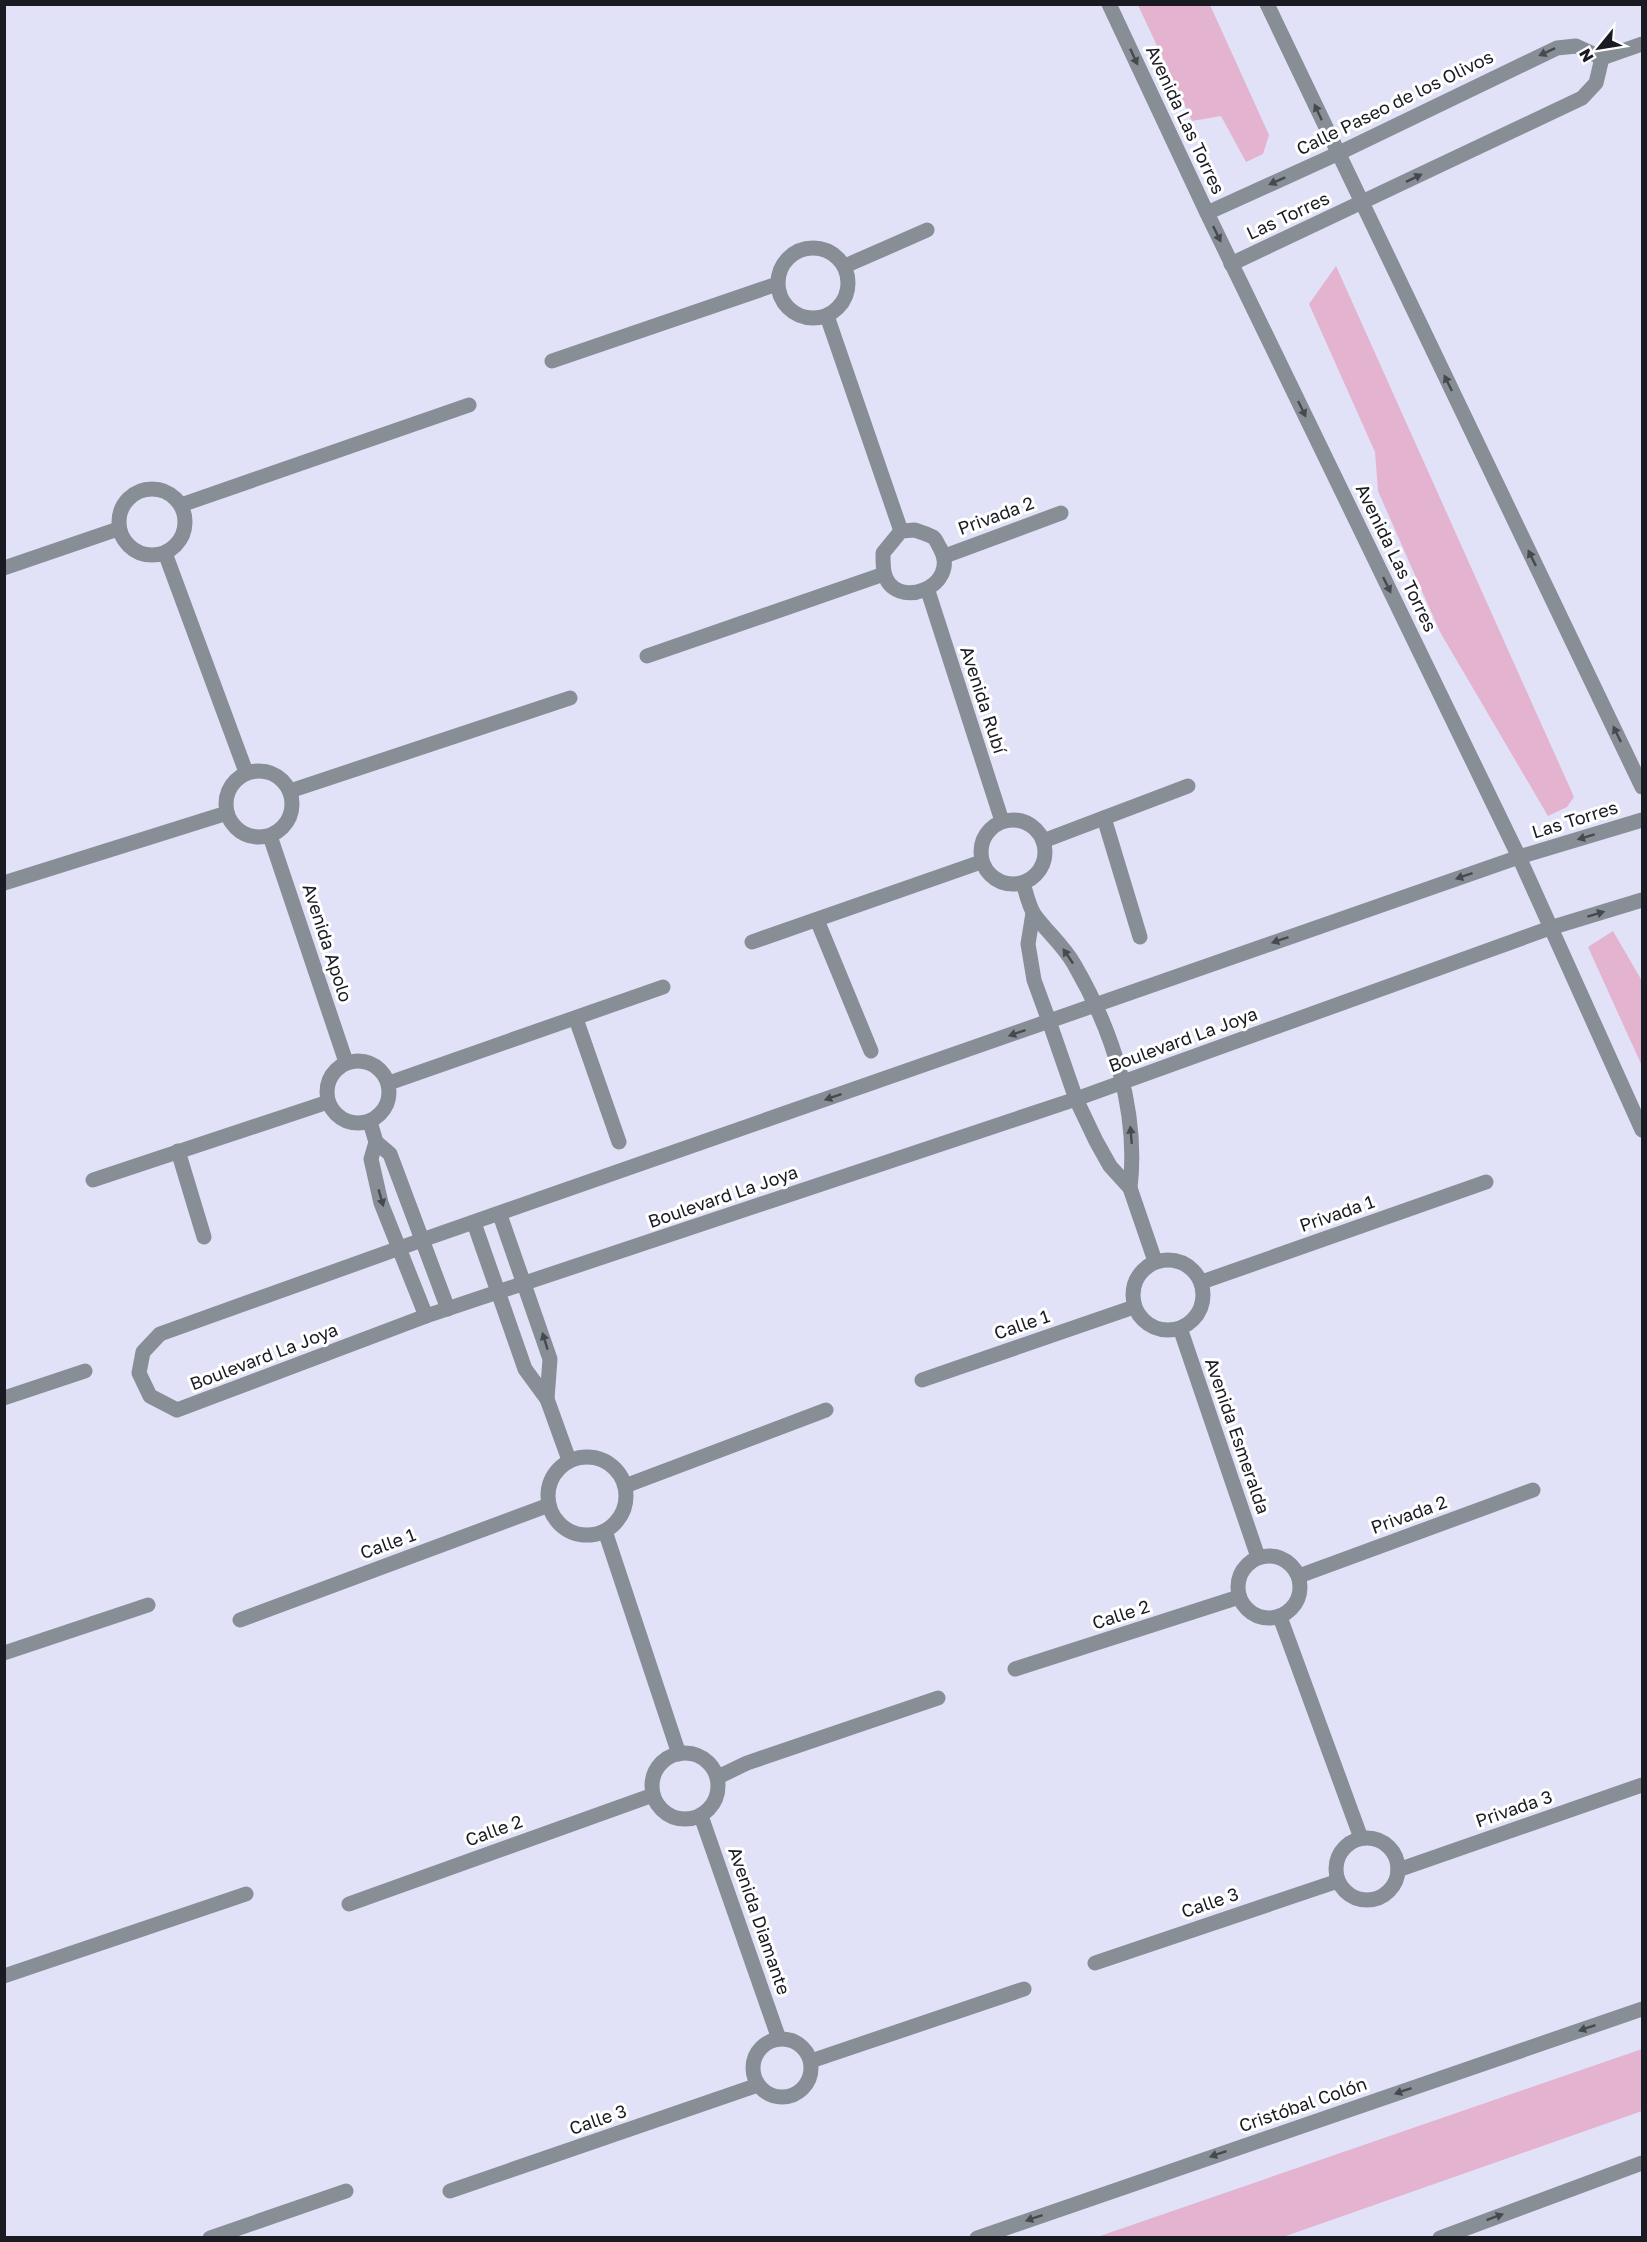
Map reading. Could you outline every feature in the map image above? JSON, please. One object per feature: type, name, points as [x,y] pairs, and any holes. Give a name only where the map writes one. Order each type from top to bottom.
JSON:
[{"type":"street","name":"Avenida Las Torres","points":[[1109,4],[1231,264],[1519,857],[1642,1130]]},
{"type":"street","points":[[1268,4],[1337,154],[1642,787]]},
{"type":"street","points":[[1362,204],[1582,99],[1596,83],[1602,58],[1642,44]]},
{"type":"street","name":"Calle Paseo de los Olivos","points":[[1207,213],[1337,154],[1557,48],[1576,46],[1602,58]]},
{"type":"street","name":"Las Torres","points":[[1231,264],[1362,204]]},
{"type":"street","points":[[845,266],[927,230]]},
{"type":"street","points":[[813,247],[832,252],[845,266],[849,285],[842,303],[827,316],[811,319],[794,313],[782,300],[777,284],[782,265],[795,252],[813,247]]},
{"type":"street","points":[[552,361],[777,284]]},
{"type":"street","points":[[827,316],[901,531]]},
{"type":"street","points":[[181,505],[469,405]]},
{"type":"street","points":[[149,488],[168,492],[181,505],[186,524],[180,541],[165,553],[146,556],[128,546],[118,529],[120,510],[131,494],[149,488]]},
{"type":"street","name":"Privada 2","points":[[945,556],[1061,513]]},
{"type":"street","points":[[4,568],[118,529]]},
{"type":"street","points":[[915,530],[934,537],[945,556],[942,576],[928,591],[911,594],[894,588],[884,574],[883,553],[901,531],[915,530]]},
{"type":"street","points":[[165,553],[246,772]]},
{"type":"street","points":[[647,656],[884,574]]},
{"type":"street","name":"Avenida Rubí","points":[[928,591],[1002,821]]},
{"type":"street","points":[[290,791],[570,698]]},
{"type":"street","points":[[263,770],[280,777],[290,791],[292,809],[285,826],[270,836],[257,838],[243,834],[233,826],[226,813],[226,797],[233,782],[246,772],[263,770]]},
{"type":"street","points":[[1043,841],[1188,786]]},
{"type":"street","points":[[4,883],[226,813]]},
{"type":"street","points":[[1104,818],[1140,937]]},
{"type":"street","name":"Las Torres","points":[[1519,857],[1642,820]]},
{"type":"street","points":[[1002,821],[1022,821],[1039,832],[1043,841],[1045,852],[1040,871],[1023,883],[1003,884],[987,872],[981,862],[980,853],[986,834],[1002,821]]},
{"type":"street","name":"Avenida Apolo","points":[[270,836],[346,1062]]},
{"type":"street","name":"Boulevard La Joya","points":[[1519,857],[500,1215],[422,1240],[160,1334],[143,1352],[139,1373],[150,1396],[177,1410],[426,1316],[1076,1099],[1550,928]]},
{"type":"street","points":[[752,942],[981,862]]},
{"type":"street","points":[[1023,883],[1033,912],[1054,935],[1074,963],[1095,1005],[1124,1082],[1134,1159],[1130,1188]]},
{"type":"street","points":[[1550,928],[1642,900]]},
{"type":"street","points":[[1033,912],[1028,944],[1034,980],[1076,1099],[1110,1166],[1130,1188],[1155,1261]]},
{"type":"street","points":[[817,920],[871,1051]]},
{"type":"street","points":[[390,1083],[663,987]]},
{"type":"street","points":[[576,1019],[619,1142]]},
{"type":"street","points":[[364,1060],[380,1068],[390,1083],[387,1106],[370,1122],[353,1124],[337,1116],[328,1101],[329,1078],[346,1062],[364,1060]]},
{"type":"street","points":[[93,1180],[328,1101]]},
{"type":"street","points":[[370,1122],[376,1142],[390,1154],[448,1309]]},
{"type":"street","points":[[376,1142],[371,1159],[381,1203],[426,1316]]},
{"type":"street","points":[[178,1151],[204,1237]]},
{"type":"street","name":"Privada 1","points":[[1202,1282],[1486,1182]]},
{"type":"street","points":[[500,1215],[526,1284],[550,1359],[547,1399]]},
{"type":"street","points":[[474,1223],[525,1369],[547,1399],[569,1460]]},
{"type":"street","points":[[1173,1259],[1182,1263],[1190,1267],[1202,1282],[1203,1300],[1196,1317],[1180,1328],[1162,1330],[1145,1322],[1134,1307],[1132,1289],[1140,1272],[1155,1261],[1173,1259]]},
{"type":"street","name":"Calle 1","points":[[922,1380],[1134,1307]]},
{"type":"street","name":"Avenida Esmeralda","points":[[1180,1328],[1258,1557]]},
{"type":"street","points":[[4,1398],[85,1371]]},
{"type":"street","points":[[625,1486],[826,1410]]},
{"type":"street","points":[[586,1456],[603,1459],[617,1470],[625,1486],[626,1504],[619,1520],[605,1531],[588,1535],[571,1532],[556,1521],[549,1505],[548,1487],[555,1472],[569,1460],[586,1456]]},
{"type":"street","name":"Privada 2","points":[[1299,1576],[1533,1490]]},
{"type":"street","name":"Calle 1","points":[[240,1620],[549,1505]]},
{"type":"street","points":[[605,1531],[679,1754]]},
{"type":"street","points":[[1274,1555],[1289,1562],[1299,1576],[1300,1592],[1293,1607],[1280,1617],[1263,1618],[1248,1612],[1239,1598],[1237,1581],[1244,1566],[1258,1557],[1274,1555]]},
{"type":"street","name":"Calle 2","points":[[1015,1669],[1239,1598]]},
{"type":"street","points":[[4,1653],[148,1605]]},
{"type":"street","points":[[1280,1617],[1361,1838]]},
{"type":"street","points":[[718,1777],[747,1763],[938,1698]]},
{"type":"street","points":[[699,1755],[711,1764],[718,1777],[718,1792],[712,1806],[701,1816],[687,1820],[672,1817],[660,1808],[653,1795],[652,1780],[658,1766],[669,1756],[699,1755]]},
{"type":"street","name":"Privada 3","points":[[1398,1870],[1642,1785]]},
{"type":"street","name":"Calle 2","points":[[349,1904],[653,1795]]},
{"type":"street","name":"Avenida Diamante","points":[[701,1816],[779,2039]]},
{"type":"street","points":[[1361,1838],[1375,1839],[1387,1845],[1396,1856],[1398,1870],[1395,1882],[1386,1894],[1374,1899],[1359,1899],[1348,1893],[1338,1881],[1336,1866],[1339,1854],[1361,1838]]},
{"type":"street","name":"Calle 3","points":[[1095,1963],[1338,1881]]},
{"type":"street","points":[[4,1976],[246,1894]]},
{"type":"street","points":[[811,2061],[1024,1989]]},
{"type":"street","name":"Cristóbal Colón","points":[[977,2238],[1642,2008]]},
{"type":"street","points":[[779,2039],[794,2042],[806,2051],[811,2061],[809,2080],[799,2092],[785,2097],[770,2095],[758,2085],[753,2071],[755,2056],[765,2044],[779,2039]]},
{"type":"street","name":"Calle 3","points":[[450,2191],[758,2085]]},
{"type":"street","points":[[1440,2238],[1642,2163]]},
{"type":"street","points":[[210,2238],[346,2191]]},
{"type":"shaded area","points":[[1138,5],[1210,5],[1269,135],[1263,154],[1246,162],[1221,116],[1192,121]]},
{"type":"shaded area","points":[[1336,266],[1574,797],[1567,807],[1548,816],[1440,632],[1378,491],[1375,452],[1309,304]]},
{"type":"shaded area","points":[[1613,931],[1642,981],[1642,1066],[1588,947]]},
{"type":"shaded area","points":[[1642,2049],[1642,2111],[1283,2237],[1097,2237]]}]
